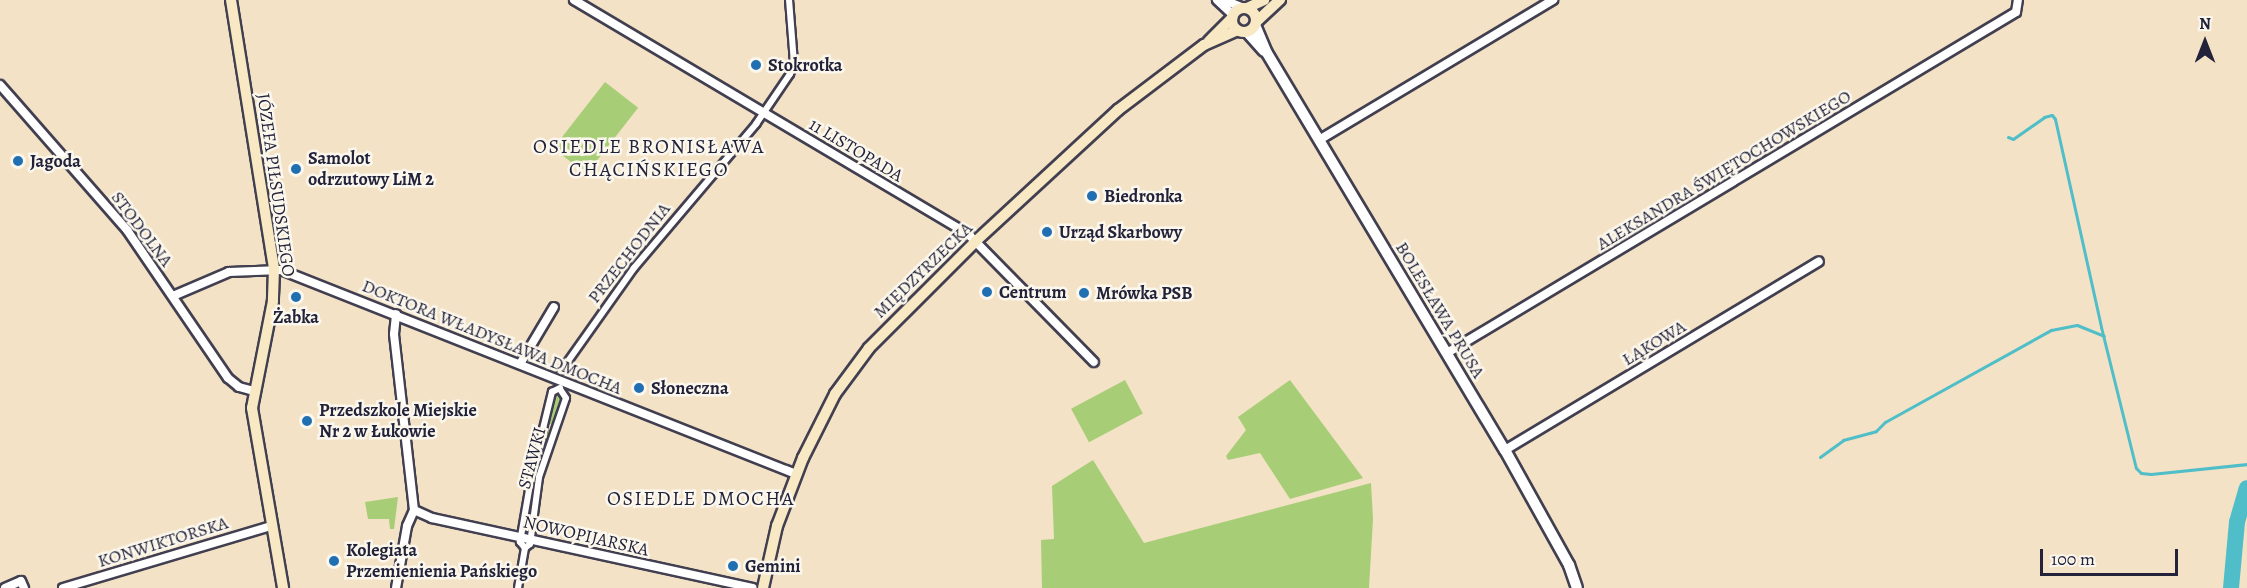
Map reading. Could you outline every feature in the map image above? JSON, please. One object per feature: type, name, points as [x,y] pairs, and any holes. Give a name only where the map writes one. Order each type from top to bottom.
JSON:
[{"type":"main road","name":"JÓZEFA PIŁSUDSKIEGO","points":[[231,0],[274,269],[273,301],[254,391],[253,415],[283,588]]},
{"type":"main road","points":[[1246,8],[1264,0]]},
{"type":"main road","name":"MIĘDZYRZECKA","points":[[1204,45],[1249,27],[1280,0]]},
{"type":"main road","name":"MIĘDZYRZECKA","points":[[762,588],[777,526],[796,474],[826,411],[858,360],[976,241],[1118,110],[1204,45],[1232,16],[1246,8]]},
{"type":"main road","points":[[1232,16],[1249,27],[1253,12],[1246,8]]},
{"type":"street","name":"11 LISTOPADA","points":[[574,0],[963,231],[976,241],[1094,362]]},
{"type":"street","name":"PRZECHODNIA","points":[[561,371],[661,234],[764,113],[794,63],[789,0]]},
{"type":"street","points":[[1217,0],[1232,16]]},
{"type":"street","points":[[1224,0],[1246,8]]},
{"type":"street","points":[[1319,140],[1553,0]]},
{"type":"street","name":"ALEKSANDRA ŚWIĘTOCHOWSKIEGO","points":[[1447,353],[2016,12],[2018,0]]},
{"type":"street","name":"BOLESŁAWA PRUSA","points":[[1249,27],[1267,53],[1505,450],[1569,565],[1577,588]]},
{"type":"street","name":"STODOLNA","points":[[0,86],[109,208],[173,296],[228,378],[239,387],[254,391]]},
{"type":"street","name":"ŁĄKOWA","points":[[1505,450],[1819,261]]},
{"type":"street","name":"DOKTORA WŁADYSŁAWA DMOCHA","points":[[173,296],[228,272],[274,269],[396,314],[796,474]]},
{"type":"street","points":[[520,364],[554,307]]},
{"type":"street","points":[[396,314],[394,334],[414,510],[406,526],[396,588]]},
{"type":"street","name":"STAWKI","points":[[531,539],[535,477],[566,398],[560,389],[562,381]]},
{"type":"street","name":"STAWKI","points":[[521,537],[552,392],[560,389]]},
{"type":"street","name":"NOWOPIJARSKA","points":[[414,510],[432,518],[752,588]]},
{"type":"street","name":"KONWIKTORSKA","points":[[63,588],[271,525]]},
{"type":"street","points":[[521,537],[520,542],[525,548]]},
{"type":"street","points":[[518,588],[525,548],[531,539]]},
{"type":"street","points":[[5,588],[21,581],[24,588]]},
{"type":"green space","points":[[605,82],[638,108],[586,174],[553,148]]},
{"type":"green space","points":[[1125,380],[1143,414],[1089,442],[1071,409]]},
{"type":"green space","points":[[1290,380],[1363,478],[1290,499],[1260,453],[1228,460],[1226,456],[1246,430],[1238,417]]},
{"type":"green space","points":[[555,395],[563,398],[554,425],[547,423]]},
{"type":"green space","points":[[546,429],[552,431],[537,473],[535,472]]},
{"type":"green space","points":[[1093,460],[1144,543],[1371,483],[1373,519],[1369,588],[1042,588],[1041,540],[1054,539],[1052,486]]},
{"type":"green space","points":[[398,497],[394,529],[390,529],[389,519],[368,519],[365,502]]},
{"type":"waterway","points":[[2008,137],[2013,139],[2044,117],[2052,115],[2055,119],[2101,327],[2136,468],[2141,473],[2151,474],[2247,464]]},
{"type":"waterway","points":[[1820,457],[1843,440],[1876,431],[1885,422],[2051,330],[2077,325],[2104,336]]},
{"type":"waterway","points":[[2231,588],[2237,522],[2247,488]]},
{"type":"place","name":"Stokrotka","points":[[756,65]]},
{"type":"place","name":"Jagoda","points":[[18,161]]},
{"type":"place","name":"Samolot odrzutowy LiM 2","points":[[296,169]]},
{"type":"place","name":"Biedronka","points":[[1092,196]]},
{"type":"place","name":"Urząd Skarbowy","points":[[1047,232]]},
{"type":"place","name":"Centrum","points":[[987,292]]},
{"type":"place","name":"Mrówka PSB","points":[[1084,293]]},
{"type":"place","name":"Żabka","points":[[296,297]]},
{"type":"place","name":"Słoneczna","points":[[639,388]]},
{"type":"place","name":"Przedszkole Miejskie Nr 2 w Łukowie","points":[[307,421]]},
{"type":"place","name":"Kolegiata Przemienienia Pańskiego","points":[[334,561]]},
{"type":"place","name":"Gemini","points":[[733,566]]},
{"type":"district","name":"OSIEDLE BRONISŁAWA CHĄCIŃSKIEGO","points":[[649,158]]},
{"type":"district","name":"OSIEDLE DMOCHA","points":[[701,498]]}]
